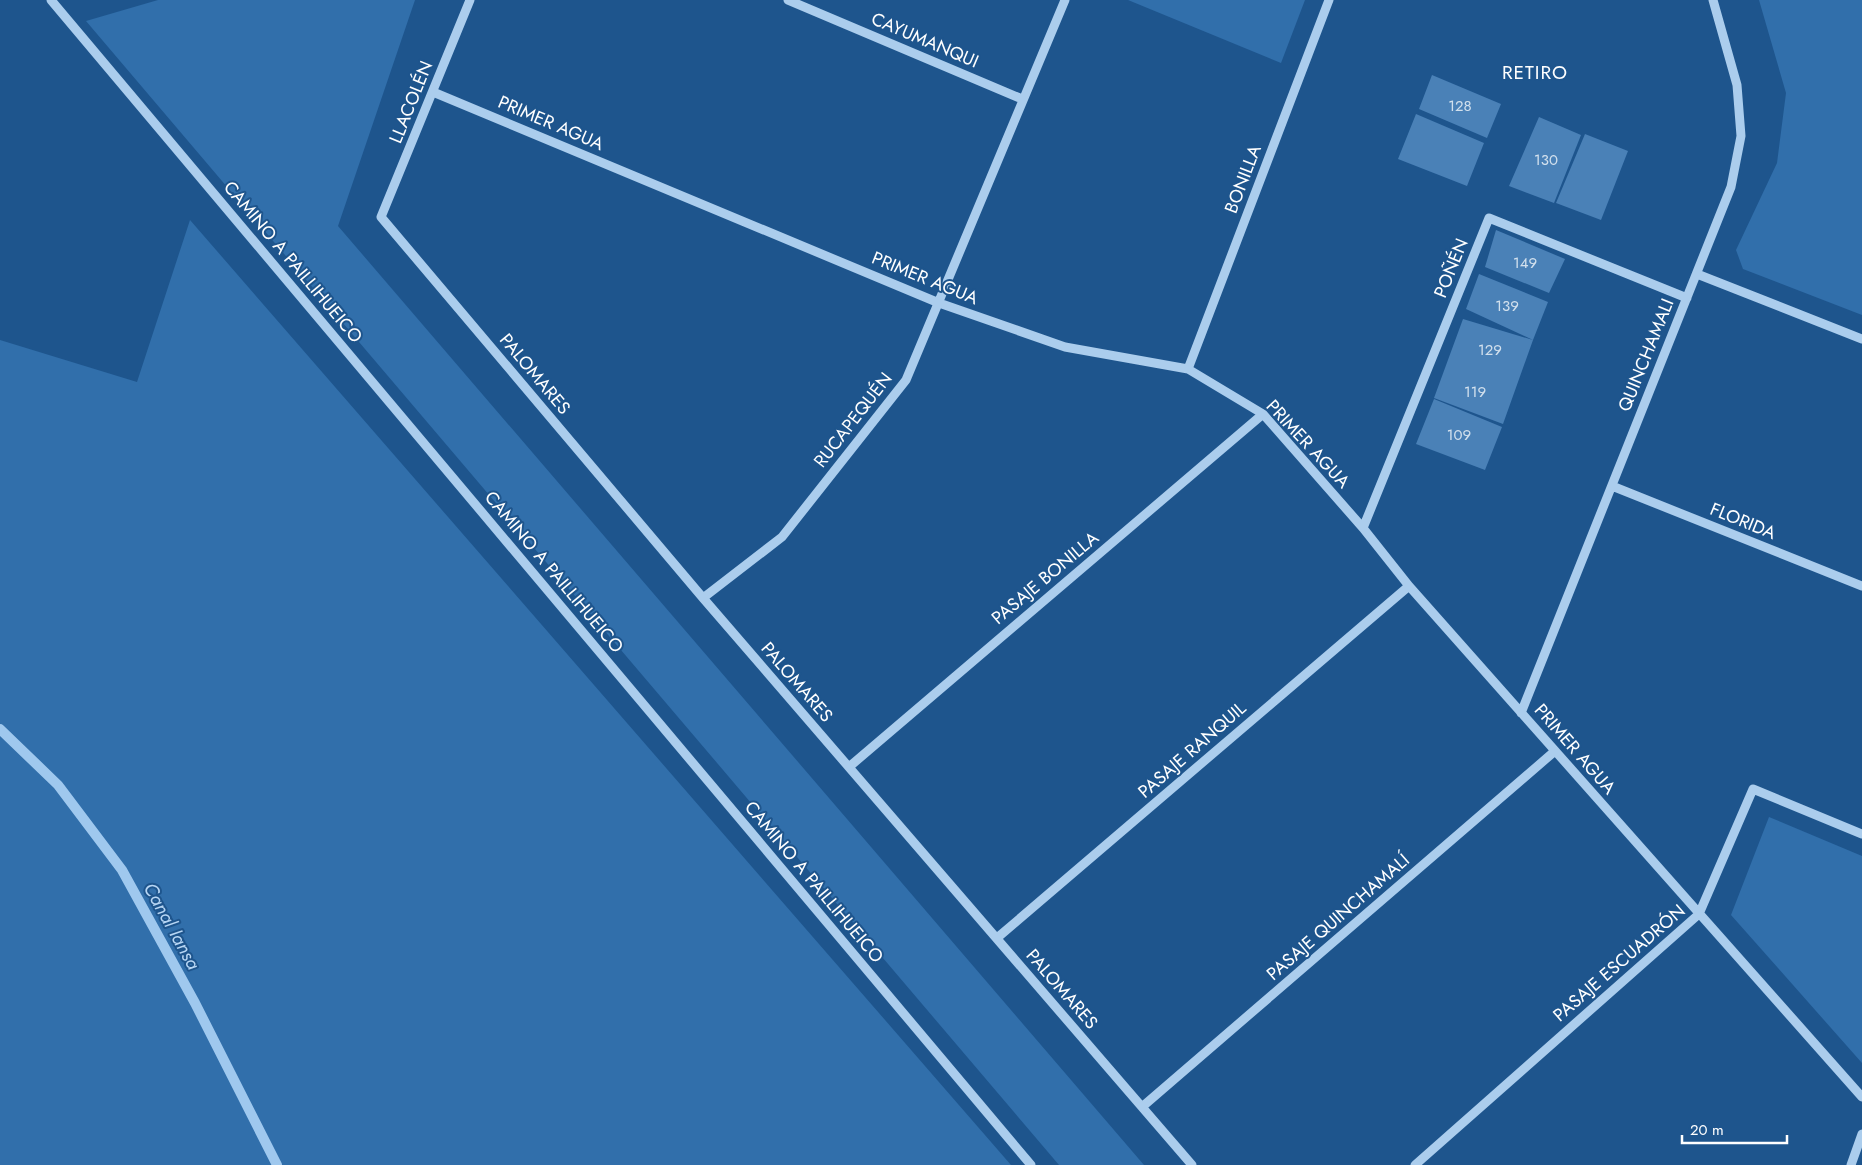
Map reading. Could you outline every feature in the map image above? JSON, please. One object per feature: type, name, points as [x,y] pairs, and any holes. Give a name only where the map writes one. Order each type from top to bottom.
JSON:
[{"type":"street","name":"CAMINO A PAILLIHUEICO","points":[[51,0],[1031,1165]]},
{"type":"street","name":"LLACOLÉN","points":[[381,217],[470,0]]},
{"type":"street","name":"CAYUMANQUI","points":[[788,0],[1022,99]]},
{"type":"street","name":"RUCAPEQUÉN","points":[[703,598],[782,537],[906,380],[1064,0]]},
{"type":"street","name":"BONILLA","points":[[1188,369],[1329,0]]},
{"type":"street","name":"QUINCHAMALI","points":[[1521,713],[1731,187],[1741,136],[1737,85],[1713,0]]},
{"type":"street","name":"PRIMER AGUA","points":[[433,92],[939,303],[1065,347],[1188,369],[1263,414],[1363,528],[1408,586],[1862,1097]]},
{"type":"street","name":"PALOMARES","points":[[381,217],[703,598],[1192,1165]]},
{"type":"street","name":"POÑÉN","points":[[1363,528],[1489,218],[1686,298]]},
{"type":"street","points":[[1696,274],[1862,339]]},
{"type":"street","name":"PASAJE BONILLA","points":[[849,767],[1263,414]]},
{"type":"street","name":"FLORIDA","points":[[1612,486],[1862,586]]},
{"type":"street","name":"PASAJE RANQUIL","points":[[997,938],[1408,586]]},
{"type":"street","name":"PASAJE QUINCHAMALÍ","points":[[1142,1107],[1555,751]]},
{"type":"street","name":"PASAJE ESCUADRÓN","points":[[1415,1165],[1700,914],[1753,789],[1862,834]]},
{"type":"street","points":[[1851,1165],[1862,1134]]},
{"type":"shaded area","points":[[158,0],[415,0],[338,226],[1144,1165],[1059,1165],[86,21]]},
{"type":"shaded area","points":[[1128,0],[1305,0],[1281,63]]},
{"type":"shaded area","points":[[1759,0],[1862,0],[1862,315],[1743,269],[1736,250],[1777,163],[1786,93]]},
{"type":"shaded area","points":[[190,220],[1011,1165],[0,1165],[0,340],[137,382]]},
{"type":"shaded area","points":[[1769,817],[1862,856],[1862,1063],[1731,915]]},
{"type":"building","points":[[1432,75],[1501,104],[1487,138],[1419,109]]},
{"type":"building","points":[[1416,114],[1484,143],[1467,186],[1398,159]]},
{"type":"building","points":[[1539,117],[1581,135],[1554,203],[1509,186]]},
{"type":"building","points":[[1585,134],[1628,151],[1601,220],[1556,203]]},
{"type":"building","points":[[1496,230],[1565,259],[1549,293],[1485,267]]},
{"type":"building","points":[[1479,274],[1548,302],[1533,340],[1466,309]]},
{"type":"building","points":[[1463,319],[1533,340],[1503,424],[1434,398]]},
{"type":"building","points":[[1434,399],[1502,427],[1485,470],[1416,444]]},
{"type":"waterway","name":"Canal Iansa","points":[[0,729],[58,785],[122,870],[195,1003],[277,1165]]},
{"type":"district","name":"RETIRO","points":[[1535,72]]}]
